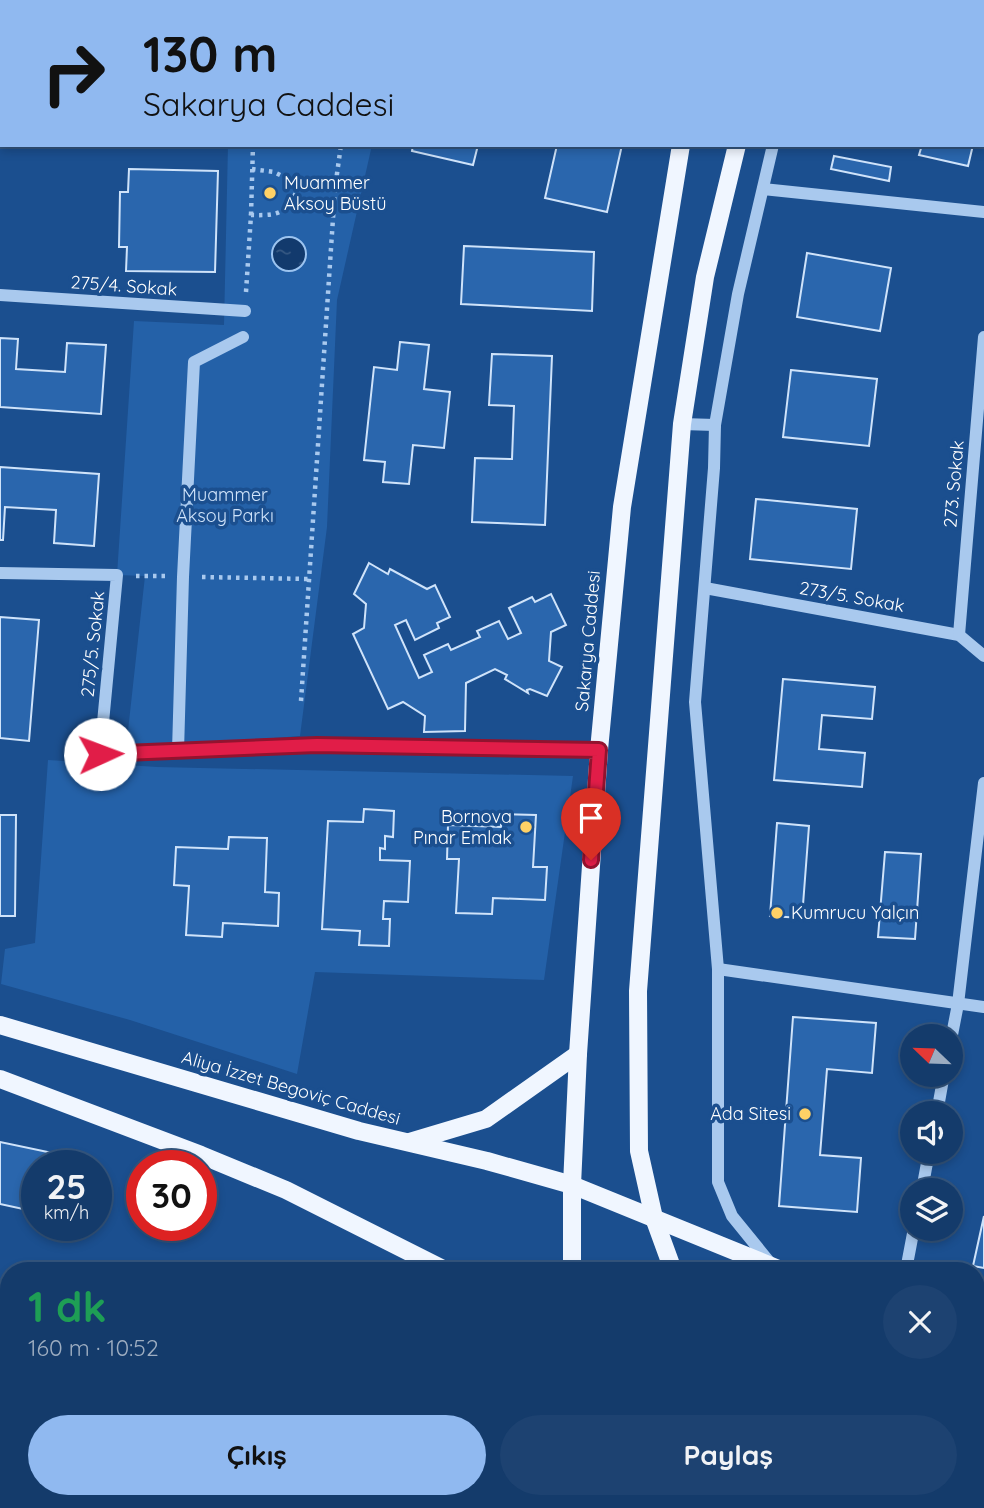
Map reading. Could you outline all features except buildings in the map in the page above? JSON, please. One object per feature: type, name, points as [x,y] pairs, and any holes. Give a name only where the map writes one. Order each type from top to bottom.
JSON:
[{"type":"main road","name":"Sakarya Caddesi","points":[[572,1262],[572,1185],[578,1054],[599,750],[622,507],[681,147]]},
{"type":"main road","points":[[670,1262],[654,1218],[639,1151],[638,991],[682,424],[705,277],[737,147]]},
{"type":"main road","name":"Aliya İzzet Begoviç Caddesi","points":[[0,1025],[359,1131],[487,1161],[572,1185],[760,1262]]},
{"type":"main road","points":[[408,1143],[486,1119],[578,1054]]},
{"type":"main road","points":[[0,1079],[286,1190],[429,1262]]},
{"type":"street","points":[[771,1262],[732,1216],[718,1182],[718,969],[695,702],[715,468],[715,425],[738,294],[773,147]]},
{"type":"street","points":[[763,189],[984,212]]},
{"type":"street","name":"275/4. Sokak","points":[[0,295],[245,311]]},
{"type":"street","points":[[178,751],[183,577],[194,362],[243,337]]},
{"type":"street","name":"273. Sokak","points":[[959,635],[984,337]]},
{"type":"street","points":[[682,424],[715,425]]},
{"type":"street","name":"275/5. Sokak","points":[[0,573],[117,575],[100,754],[317,745],[599,750]]},
{"type":"street","name":"273/5. Sokak","points":[[705,589],[959,635],[984,656]]},
{"type":"street","points":[[954,1024],[984,783]]},
{"type":"street","points":[[718,969],[984,1007]]},
{"type":"street","points":[[908,1262],[912,1241]]},
{"type":"path","points":[[245,311],[253,147]]},
{"type":"path","points":[[301,701],[335,188],[341,147]]},
{"type":"path","points":[[252,169],[274,172],[300,185],[335,188]]},
{"type":"path","points":[[251,215],[271,216],[288,208],[300,185]]},
{"type":"path","points":[[117,575],[309,579]]},
{"type":"green space","name":"Muammer Aksoy Parkı","points":[[228,147],[372,147],[337,300],[327,527],[300,736],[126,749],[145,576],[117,575],[134,321],[224,325]]},
{"type":"green space","points":[[48,760],[157,767],[573,776],[544,980],[315,972],[297,1074],[130,1020],[1,984],[5,949],[35,943]]},
{"type":"water","points":[[289,237],[301,242],[306,254],[301,266],[289,271],[277,266],[272,254],[277,242]]},
{"type":"place","name":"Muammer Aksoy Büstü","points":[[270,193]]},
{"type":"place","name":"Bornova Pınar Emlak","points":[[526,827]]},
{"type":"place","name":"Kumrucu Yalçın","points":[[777,913]]},
{"type":"place","name":"Ada Sitesi","points":[[805,1114]]},
{"type":"route","points":[[100,754],[317,745],[599,750],[591,860]]}]
